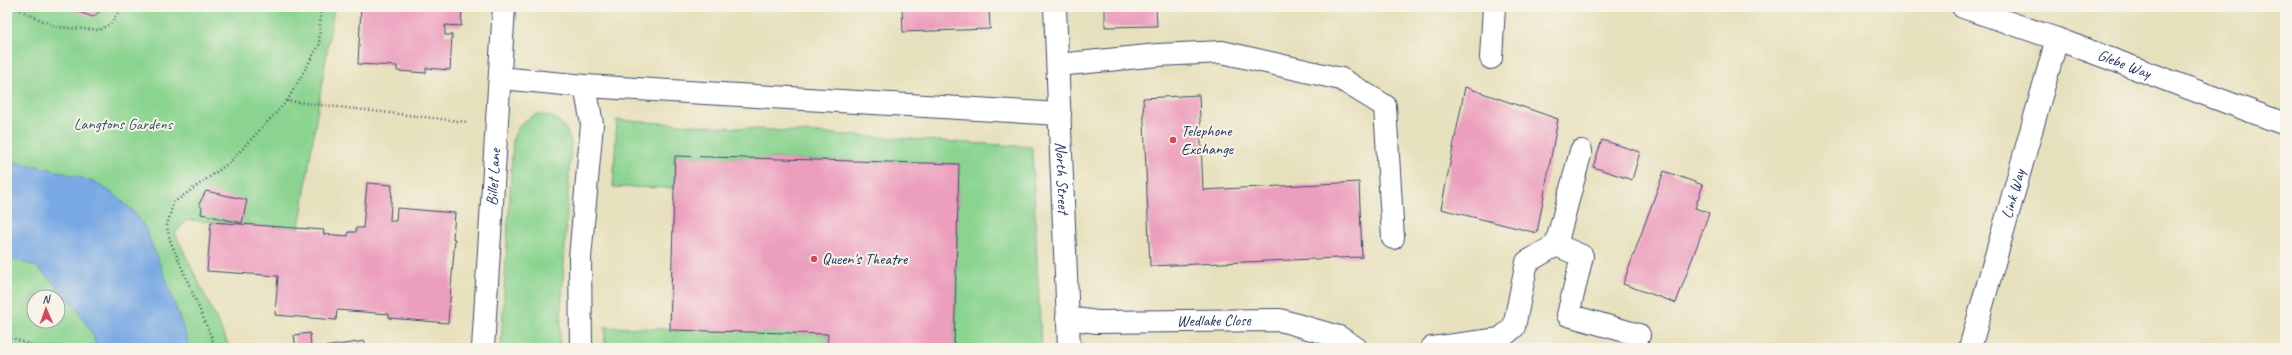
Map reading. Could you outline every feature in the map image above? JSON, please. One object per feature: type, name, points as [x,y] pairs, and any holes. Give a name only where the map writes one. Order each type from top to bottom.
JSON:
[{"type":"street","name":"Billet Lane","points":[[483,348],[495,126],[500,78],[504,7]]},
{"type":"street","name":"North Street","points":[[1055,7],[1068,348]]},
{"type":"street","points":[[1491,58],[1494,7]]},
{"type":"street","name":"Glebe Way","points":[[1963,7],[2057,39],[2285,124]]},
{"type":"street","name":"Link Way","points":[[1970,348],[2057,39]]},
{"type":"street","points":[[1058,64],[1158,55],[1222,52],[1341,79],[1385,106],[1393,238]]},
{"type":"street","points":[[500,78],[585,86],[1060,114]]},
{"type":"street","points":[[581,348],[580,258],[592,124],[585,86]]},
{"type":"street","points":[[1432,348],[1500,340],[1514,327],[1527,262],[1556,245],[1581,151]]},
{"type":"street","points":[[1556,245],[1582,256],[1568,315],[1640,335]]},
{"type":"street","name":"Wedlake Close","points":[[1067,318],[1097,322],[1280,320],[1339,337],[1356,348]]},
{"type":"path","points":[[13,7],[56,27],[99,30],[112,23],[121,7]]},
{"type":"path","points":[[216,348],[170,240],[166,226],[169,215],[173,203],[229,163],[287,101],[318,45],[321,7]]},
{"type":"path","points":[[287,101],[495,126]]},
{"type":"path","points":[[7,336],[39,348]]},
{"type":"green space","name":"Langtons Gardens","points":[[7,7],[334,7],[299,228],[187,220],[175,233],[230,348],[7,348]]},
{"type":"green space","points":[[537,114],[550,117],[559,122],[566,130],[571,143],[559,348],[501,348],[513,139],[517,130],[522,124]]},
{"type":"green space","points":[[617,120],[1032,147],[1041,348],[954,348],[959,164],[675,156],[674,188],[613,187]]},
{"type":"green space","points":[[605,327],[828,334],[827,348],[605,348]]},
{"type":"water","points":[[7,160],[50,169],[95,182],[116,196],[134,212],[144,226],[167,282],[190,348],[97,348],[92,333],[71,300],[66,295],[66,289],[60,289],[37,267],[7,257]]},
{"type":"building","points":[[75,7],[105,7],[93,17],[76,11]]},
{"type":"building","points":[[361,7],[466,7],[466,10],[462,10],[461,26],[445,25],[445,35],[452,35],[450,70],[426,68],[426,73],[397,71],[397,66],[358,64]]},
{"type":"building","points":[[902,7],[989,7],[990,29],[903,32]]},
{"type":"building","points":[[1105,7],[1156,7],[1157,26],[1105,27]]},
{"type":"building","points":[[1465,87],[1558,119],[1537,233],[1441,209]]},
{"type":"building","name":"Telephone Exchange","points":[[1199,95],[1203,190],[1359,182],[1362,257],[1150,266],[1143,98]]},
{"type":"building","points":[[1602,140],[1640,152],[1632,180],[1593,167]]},
{"type":"building","name":"Queen's Theatre","points":[[675,156],[959,164],[954,348],[827,348],[828,334],[670,330]]},
{"type":"building","points":[[1664,171],[1703,185],[1695,208],[1709,213],[1676,303],[1623,284]]},
{"type":"building","points":[[367,183],[392,185],[390,221],[396,221],[397,208],[455,213],[453,239],[455,239],[448,323],[389,318],[389,314],[337,310],[336,320],[275,315],[278,276],[207,271],[211,222],[324,230],[323,234],[348,236],[348,232],[356,232],[356,228],[363,228]]},
{"type":"building","points":[[206,191],[247,200],[242,223],[201,214],[202,208],[199,204]]},
{"type":"building","points":[[310,333],[311,348],[296,348],[294,335]]},
{"type":"building","points":[[365,341],[365,348],[323,348],[323,347]]},
{"type":"place","name":"Telephone Exchange","points":[[1173,140]]},
{"type":"place","name":"Queen's Theatre","points":[[814,259]]}]
